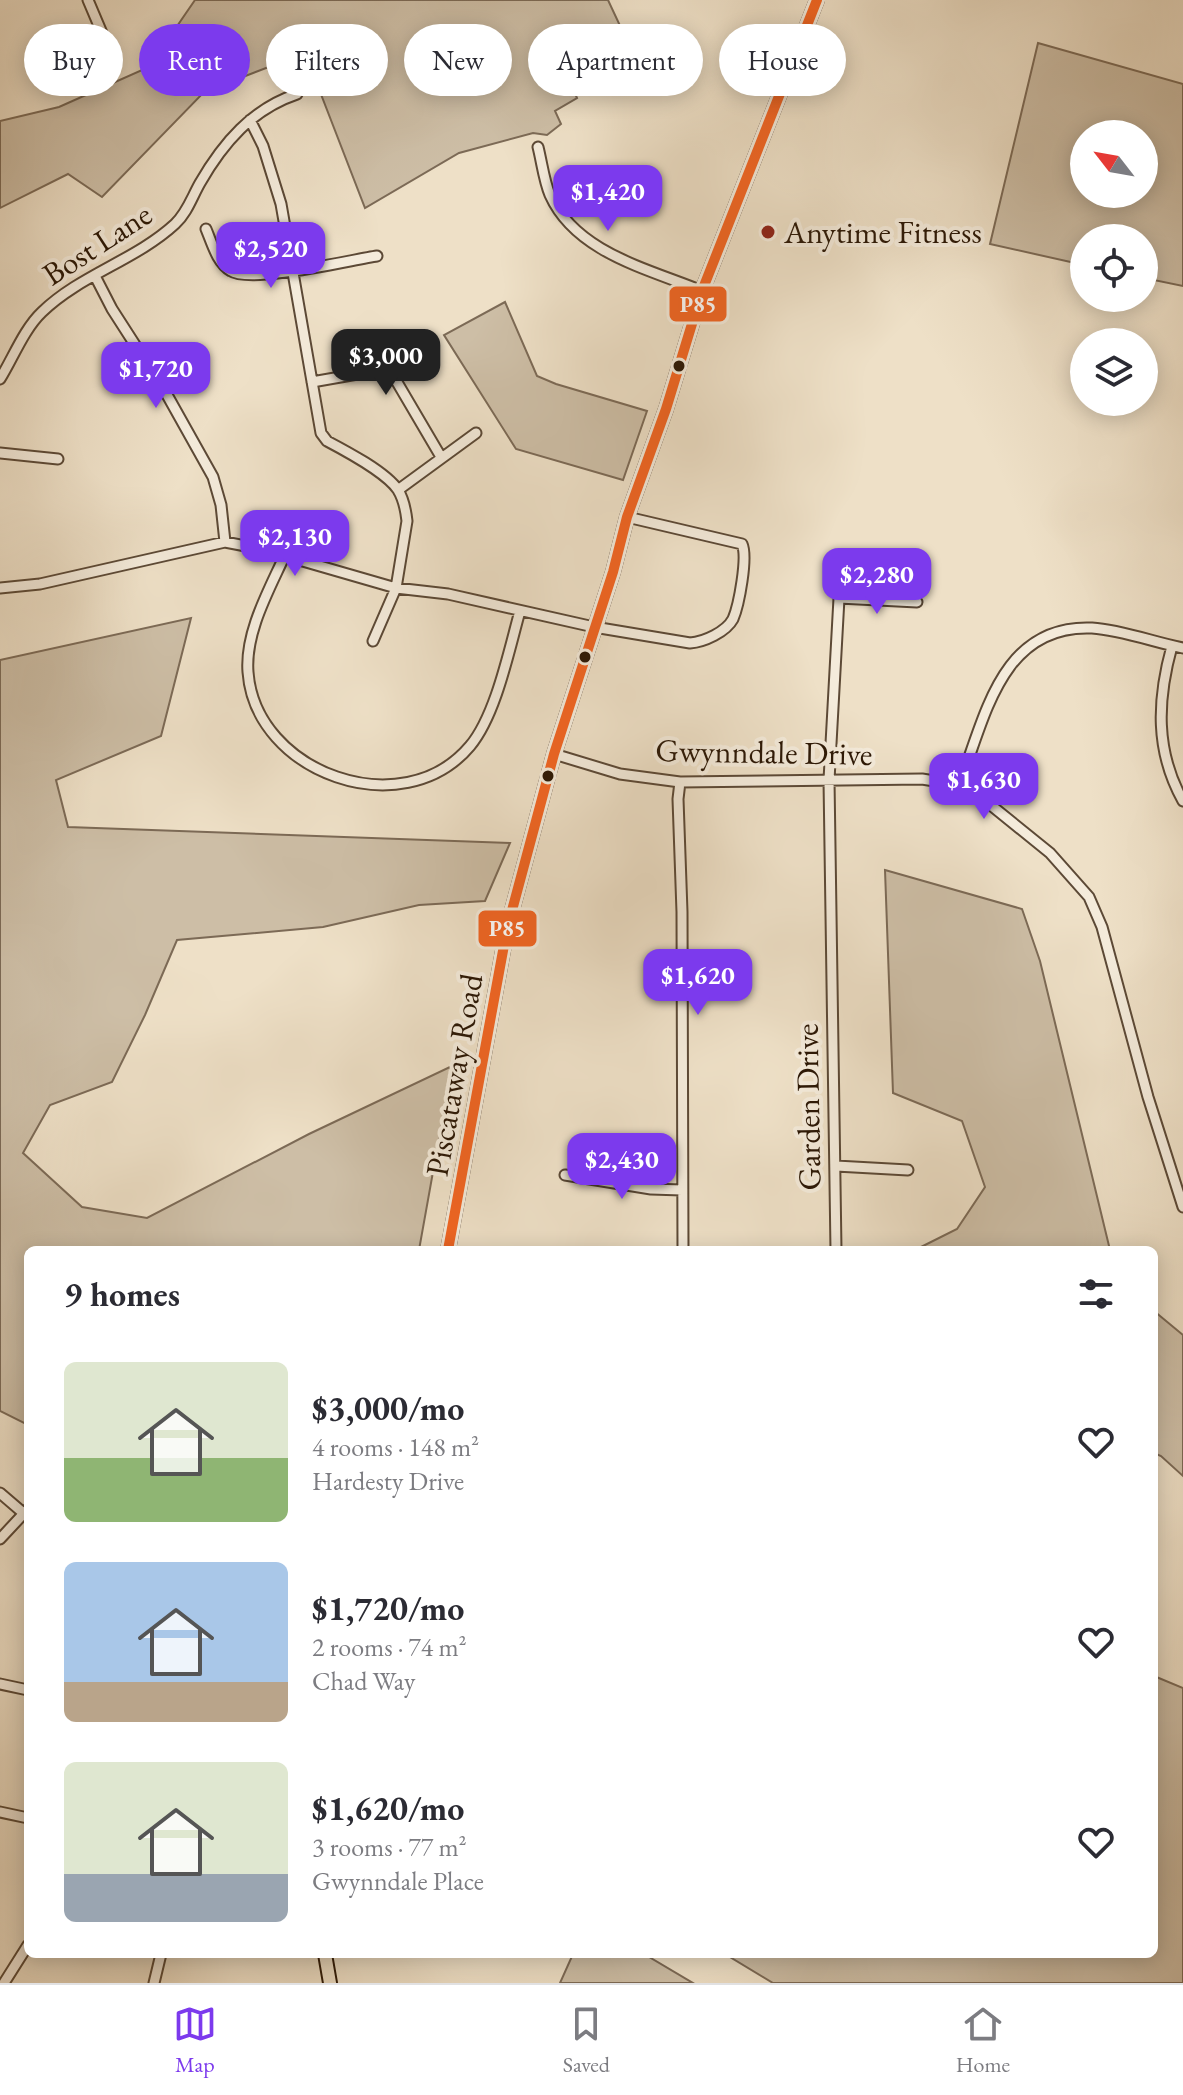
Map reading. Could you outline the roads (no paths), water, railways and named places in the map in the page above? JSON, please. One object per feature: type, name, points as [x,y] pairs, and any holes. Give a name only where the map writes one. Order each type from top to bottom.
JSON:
[{"type":"main road","name":"Piscataway Road","points":[[449,1246],[507,929],[554,754],[613,572],[627,517],[666,409],[702,291],[817,0]]},
{"type":"main road","points":[[326,1958],[330,1983]]},
{"type":"street","points":[[88,0],[98,24]]},
{"type":"street","name":"Bost Lane","points":[[0,379],[41,313],[174,225],[186,211],[219,151],[250,120],[290,96]]},
{"type":"street","points":[[250,120],[263,146],[274,181],[318,423],[327,441],[373,469],[398,490],[407,521],[396,588],[373,641]]},
{"type":"street","points":[[538,147],[549,193],[560,212],[582,236],[615,255],[702,291]]},
{"type":"street","points":[[206,229],[221,262],[237,275],[292,271],[377,256]]},
{"type":"street","points":[[95,276],[213,477],[221,505],[225,542]]},
{"type":"street","points":[[312,382],[386,369],[394,377],[441,457]]},
{"type":"street","points":[[398,490],[476,433]]},
{"type":"street","points":[[0,453],[58,459]]},
{"type":"street","points":[[0,588],[40,584],[225,542],[261,549],[396,588],[448,594],[594,627],[690,643],[700,642],[723,629],[733,618],[745,559],[742,544],[627,517]]},
{"type":"street","points":[[284,557],[255,624],[248,670],[252,700],[265,723],[289,751],[316,769],[359,783],[393,786],[421,779],[455,760],[469,747],[485,722],[520,611]]},
{"type":"street","name":"Garden Drive","points":[[836,1246],[829,780],[840,580]]},
{"type":"street","points":[[839,598],[917,602]]},
{"type":"street","points":[[959,785],[999,680],[1013,660],[1033,645],[1062,632],[1092,628],[1178,647],[1161,692],[1161,732],[1167,768],[1183,801]]},
{"type":"street","name":"Gwynndale Drive","points":[[554,754],[620,774],[680,782],[922,779],[959,785],[982,798],[1050,853],[1089,897],[1102,927],[1148,1097],[1183,1207]]},
{"type":"street","points":[[680,782],[683,1246]]},
{"type":"street","points":[[836,1166],[908,1170]]},
{"type":"street","points":[[565,1175],[651,1189],[682,1190]]},
{"type":"street","points":[[0,1493],[24,1511]]},
{"type":"street","points":[[0,1539],[24,1516]]},
{"type":"street","points":[[0,1684],[24,1689]]},
{"type":"street","points":[[0,1812],[24,1817]]},
{"type":"street","points":[[11,1983],[3,1982],[24,1951]]},
{"type":"street","points":[[154,1983],[160,1958]]},
{"type":"place","name":"Anytime Fitness","points":[[768,232]]}]
